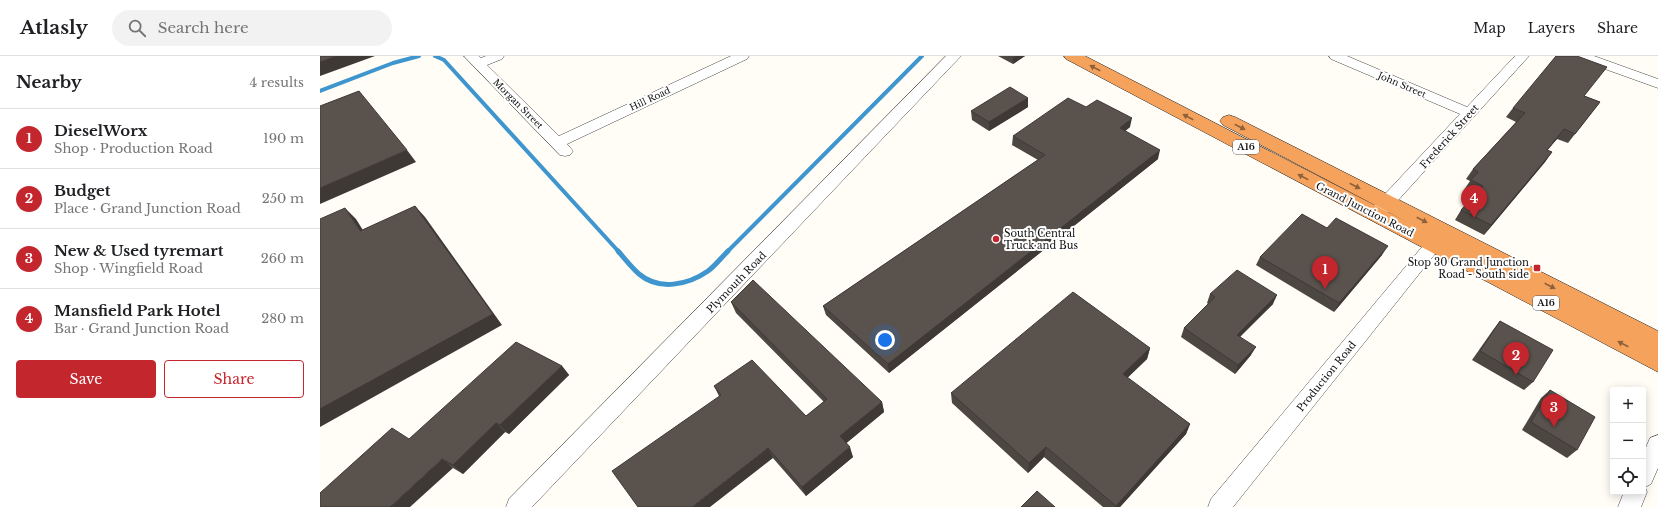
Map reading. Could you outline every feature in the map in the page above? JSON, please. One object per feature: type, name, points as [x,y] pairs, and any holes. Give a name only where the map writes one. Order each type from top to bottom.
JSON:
[{"type":"highway","name":"Grand Junction Road","points":[[1072,56],[1124,75],[1381,209],[1658,342]]},
{"type":"highway","name":"Grand Junction Road","points":[[1101,56],[1124,75]]},
{"type":"highway","name":"Grand Junction Road","points":[[1381,209],[1433,245],[1658,362]]},
{"type":"street","points":[[474,60],[497,56]]},
{"type":"street","name":"Hill Road","points":[[562,147],[742,56]]},
{"type":"street","name":"Plymouth Road","points":[[517,507],[954,56]]},
{"type":"street","name":"John Street","points":[[1336,56],[1469,113]]},
{"type":"street","name":"Frederick Street","points":[[1381,209],[1522,56]]},
{"type":"street","points":[[1582,56],[1658,84]]},
{"type":"street","name":"Morgan Street","points":[[474,60],[562,147]]},
{"type":"street","name":"Production Road","points":[[1219,507],[1433,245]]},
{"type":"street","points":[[1646,471],[1658,445]]},
{"type":"street","points":[[1629,507],[1635,495]]},
{"type":"building","points":[[320,56],[336,56],[320,62]]},
{"type":"building","points":[[1556,56],[1577,56],[1607,67],[1584,96],[1600,102],[1575,134],[1564,129],[1547,150],[1552,152],[1491,225],[1461,210],[1483,186],[1471,180],[1478,172],[1473,169],[1525,113],[1513,108]]},
{"type":"building","points":[[1010,87],[1028,98],[989,122],[971,111]]},
{"type":"building","points":[[359,91],[407,150],[320,188],[320,106]]},
{"type":"building","name":"South Central Truck and Bus","points":[[1068,98],[1086,107],[1097,100],[1132,118],[1120,128],[1160,150],[888,364],[823,306],[1045,155],[1013,136]]},
{"type":"building","points":[[415,206],[493,314],[320,409],[320,219],[345,208],[360,231]]},
{"type":"building","points":[[1302,214],[1327,228],[1336,218],[1388,246],[1339,303],[1260,257]]},
{"type":"building","points":[[1237,270],[1277,295],[1237,335],[1256,347],[1238,365],[1184,328],[1215,297],[1210,294]]},
{"type":"building","points":[[753,280],[882,402],[840,436],[850,447],[802,487],[768,448],[692,507],[638,507],[612,471],[721,395],[714,386],[752,360],[806,416],[827,399],[731,302]]},
{"type":"building","points":[[1073,292],[1150,348],[1123,374],[1190,424],[1116,506],[1046,447],[1029,463],[951,393]]},
{"type":"building","points":[[1500,321],[1553,350],[1533,382],[1480,351]]},
{"type":"building","points":[[516,342],[562,366],[500,425],[496,423],[453,465],[442,459],[390,507],[320,507],[320,493],[392,428],[409,439]]},
{"type":"building","points":[[1550,390],[1595,417],[1577,450],[1531,422]]},
{"type":"building","points":[[1037,491],[1055,507],[1021,507]]},
{"type":"waterway","points":[[320,91],[393,63],[419,56]]},
{"type":"waterway","points":[[435,56],[444,60],[619,252]]},
{"type":"waterway","points":[[727,252],[922,56]]},
{"type":"waterway","points":[[618,251],[639,274],[655,283],[664,284],[683,283],[700,276],[711,269],[728,251]]},
{"type":"place","name":"Mansfield Park Hotel","points":[[1474,218]]},
{"type":"place","name":"South Central Truck and Bus","points":[[996,239]]},
{"type":"place","name":"Stop 30 Grand Junction Road - South side","points":[[1537,268]]},
{"type":"place","name":"DieselWorx","points":[[1325,289]]},
{"type":"place","name":"Budget","points":[[1516,375]]},
{"type":"place","name":"New & Used tyremart","points":[[1554,427]]}]
